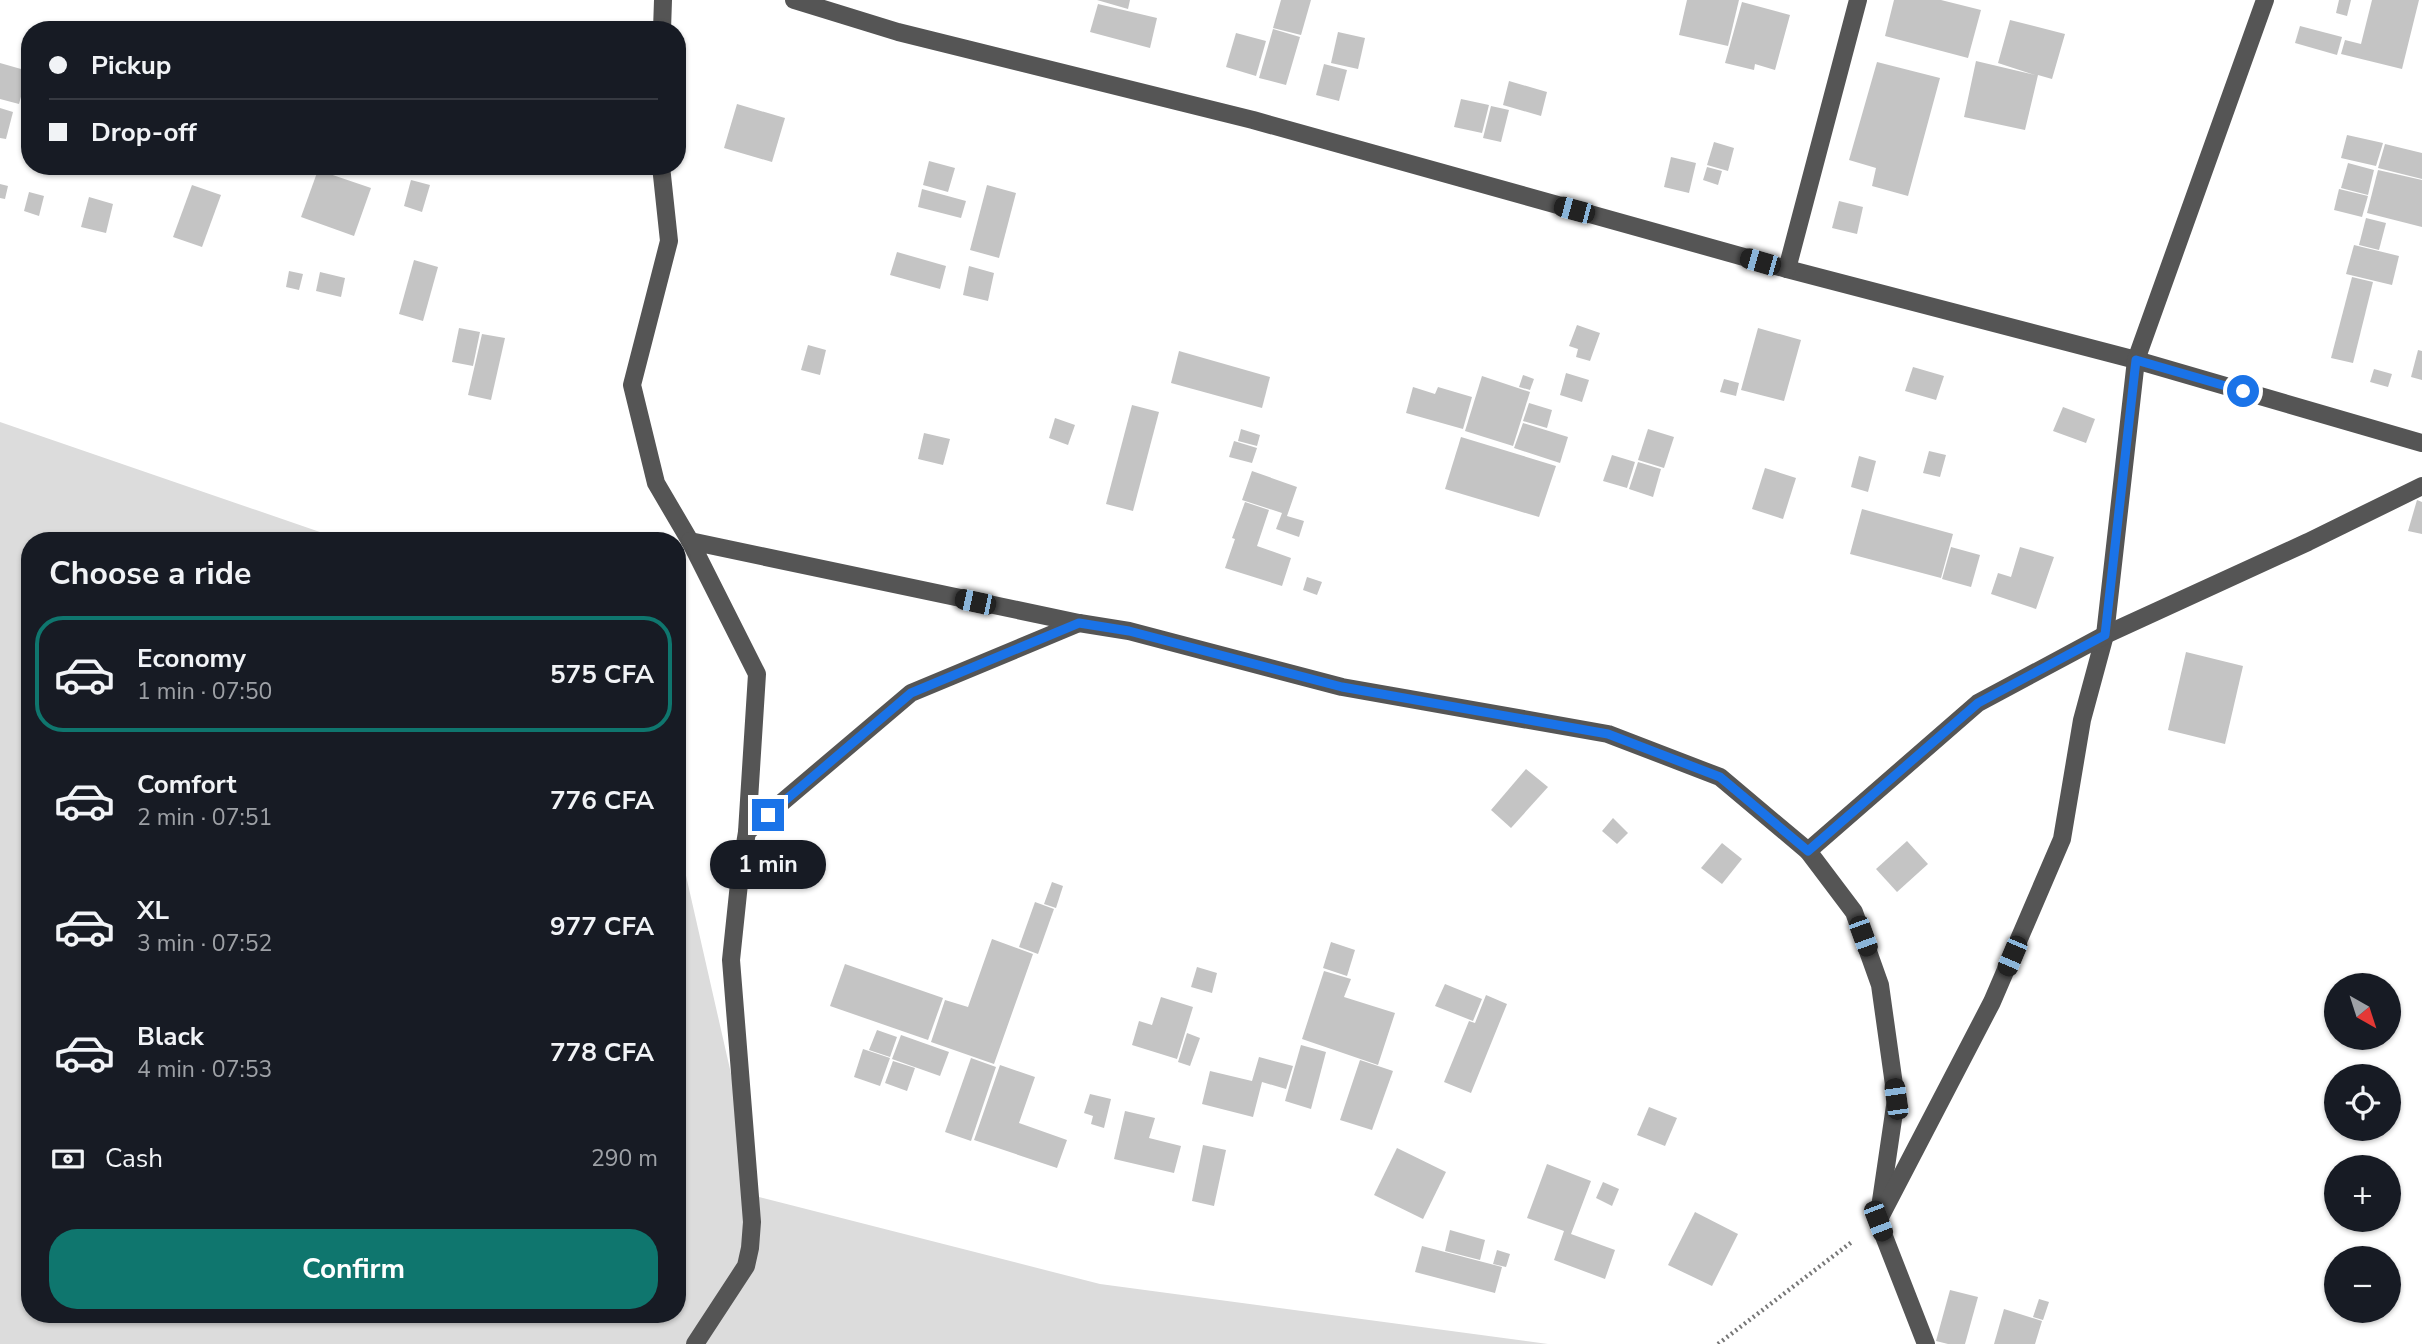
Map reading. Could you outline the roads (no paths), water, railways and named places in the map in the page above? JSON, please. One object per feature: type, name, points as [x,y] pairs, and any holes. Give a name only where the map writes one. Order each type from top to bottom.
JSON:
[{"type":"street","points":[[662,21],[663,0]]},
{"type":"street","points":[[794,0],[898,32],[1253,120],[1787,269],[2136,360],[2422,443]]},
{"type":"street","points":[[1787,269],[1858,0]]},
{"type":"street","points":[[1878,1221],[1992,1002],[2062,839],[2082,720],[2105,635],[2136,360],[2265,0]]},
{"type":"street","points":[[662,175],[669,241],[632,385],[656,483],[685,532]]},
{"type":"street","points":[[1808,851],[1978,703],[2105,635],[2422,486]]},
{"type":"street","points":[[686,534],[757,674],[747,832],[731,960],[752,1222],[750,1248],[746,1266],[695,1344]]},
{"type":"street","points":[[690,541],[1079,623],[1129,631],[1342,687],[1608,734],[1720,777],[1808,851],[1854,912],[1880,985],[1896,1099],[1878,1221],[1926,1344]]},
{"type":"street","points":[[747,832],[911,693],[1079,623]]}]
